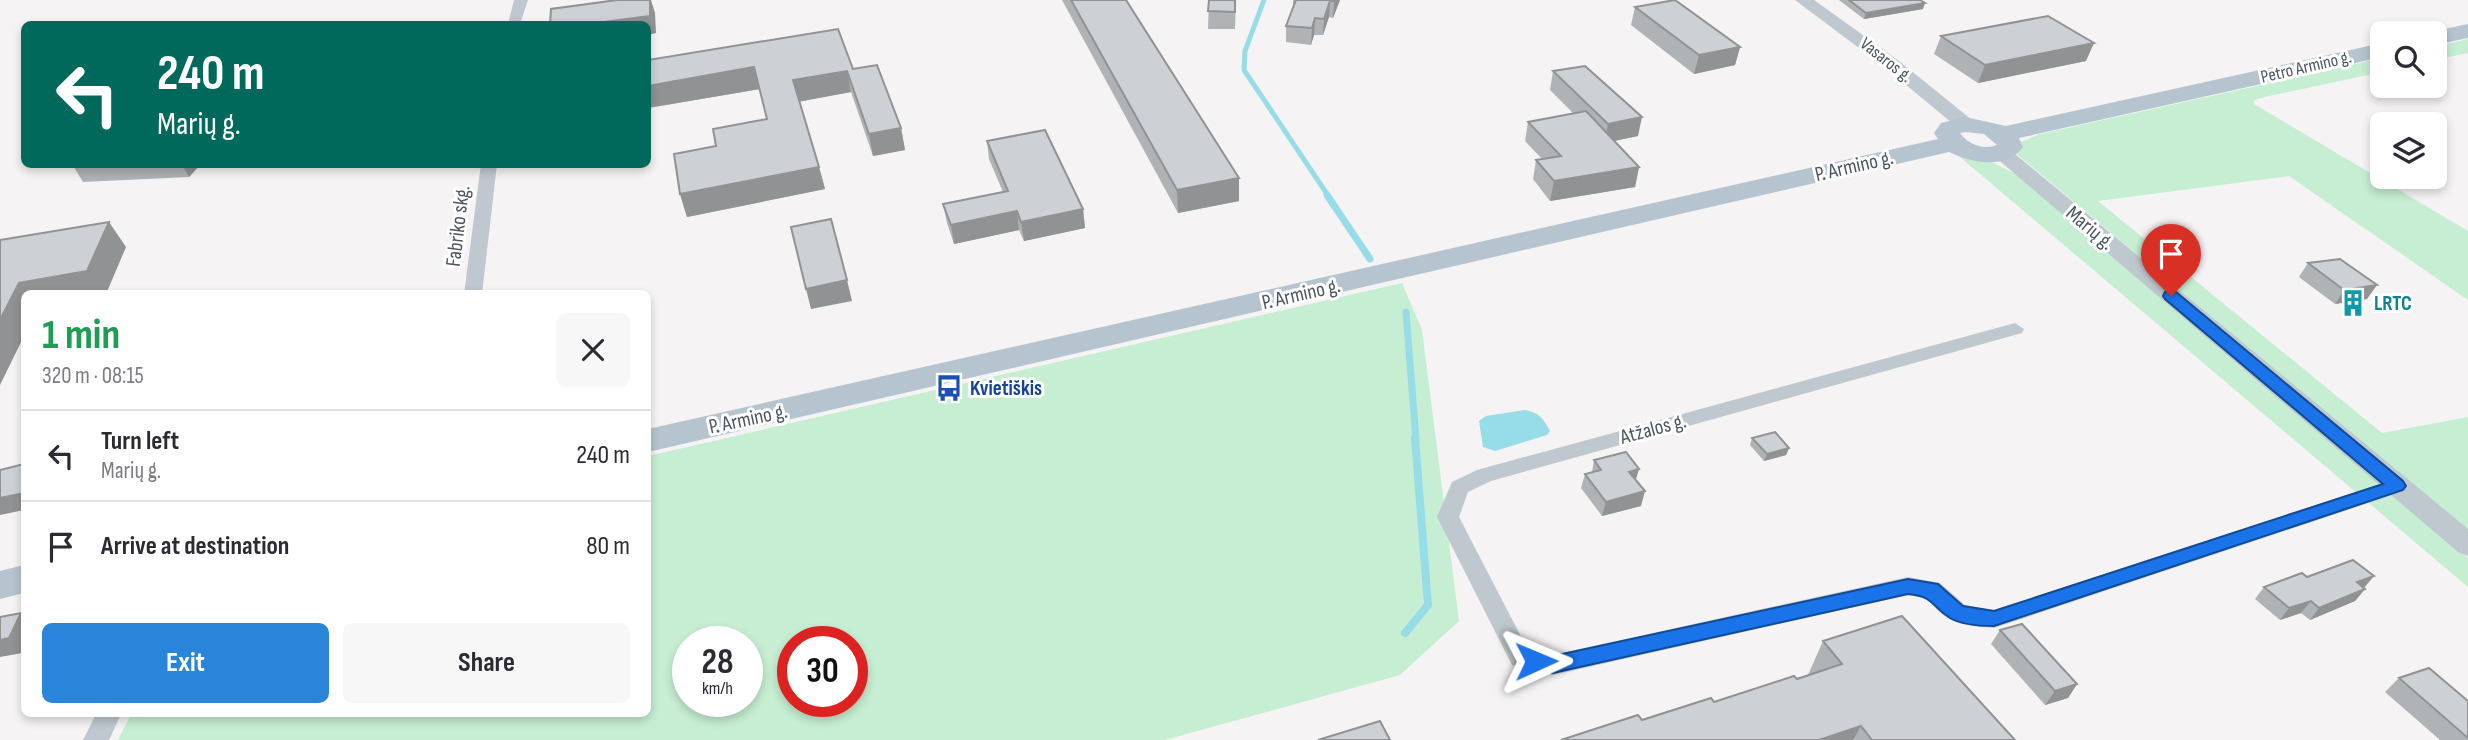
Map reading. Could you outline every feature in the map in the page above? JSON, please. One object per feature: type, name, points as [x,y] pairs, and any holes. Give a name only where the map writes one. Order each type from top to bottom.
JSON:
[{"type":"main road","points":[[2447,35],[2468,31]]},
{"type":"main road","name":"Petro Armino g.","points":[[2002,144],[2229,84],[2370,53]]},
{"type":"main road","points":[[1959,133],[1983,154],[2002,144]]},
{"type":"main road","name":"P. Armino g.","points":[[651,440],[1959,133]]},
{"type":"main road","points":[[0,585],[21,580]]},
{"type":"street","points":[[515,21],[521,0]]},
{"type":"street","name":"Vasaros g.","points":[[1803,0],[1893,65],[1959,133]]},
{"type":"street","name":"Marių g.","points":[[2002,144],[2468,545]]},
{"type":"street","name":"Fabriko skg.","points":[[473,290],[489,168]]},
{"type":"street","name":"Atžalos g.","points":[[2015,329],[1483,475],[1459,487],[1448,517],[1520,657],[1553,664],[1908,586],[1932,589],[1957,612],[1994,619],[2397,486]]},
{"type":"street","points":[[96,740],[108,717]]},
{"type":"green space","points":[[2468,39],[2468,53],[2447,57],[2447,44]]},
{"type":"green space","points":[[2370,61],[2370,75],[2269,96],[2254,100],[2254,104],[2370,173],[2370,189],[2397,189],[2468,231],[2468,300],[2289,176],[2098,201],[2382,433],[2468,417],[2468,531],[2013,151],[2014,145],[2040,134]]},
{"type":"green space","points":[[1960,157],[1986,159],[2019,176],[2468,558],[2468,587]]},
{"type":"green space","points":[[1402,283],[1422,330],[1459,621],[1400,675],[1165,740],[118,740],[130,717],[651,717],[651,455]]},
{"type":"water","points":[[1525,410],[1534,412],[1543,420],[1550,431],[1547,435],[1495,451],[1483,447],[1479,421],[1486,416]]},
{"type":"building","points":[[617,0],[650,0],[650,16],[611,21],[550,21],[551,9]]},
{"type":"building","points":[[1071,0],[1126,0],[1239,178],[1177,190]]},
{"type":"building","points":[[1209,0],[1235,0],[1235,12],[1208,11]]},
{"type":"building","points":[[1296,0],[1334,1],[1330,1],[1324,19],[1315,18],[1312,28],[1286,26]]},
{"type":"building","points":[[1675,0],[1740,47],[1699,55],[1635,7]]},
{"type":"building","points":[[1849,0],[1920,0],[1925,3],[1866,13]]},
{"type":"building","points":[[2048,16],[2094,43],[1985,65],[1941,36]]},
{"type":"building","points":[[838,29],[853,69],[877,65],[901,128],[869,134],[847,71],[793,80],[819,167],[680,194],[674,154],[716,146],[713,129],[767,119],[754,67],[651,85],[651,60]]},
{"type":"building","points":[[1585,66],[1642,117],[1608,124],[1553,71]]},
{"type":"building","points":[[1586,111],[1639,167],[1554,181],[1536,160],[1561,156],[1528,122]]},
{"type":"building","points":[[1045,130],[1083,209],[1021,222],[1017,211],[951,225],[943,204],[1008,191],[987,141]]},
{"type":"building","points":[[831,219],[847,280],[806,289],[791,227]]},
{"type":"building","points":[[109,222],[87,271],[19,283],[0,320],[0,240]]},
{"type":"building","points":[[2340,259],[2377,285],[2344,290],[2308,263]]},
{"type":"building","points":[[1775,432],[1789,448],[1767,454],[1752,438]]},
{"type":"building","points":[[1626,452],[1639,469],[1629,472],[1645,491],[1606,502],[1585,474],[1601,470],[1594,460]]},
{"type":"building","points":[[21,465],[21,494],[0,498],[0,470]]},
{"type":"building","points":[[2353,560],[2374,576],[2357,582],[2365,589],[2319,608],[2311,601],[2289,608],[2264,587],[2302,573],[2307,577]]},
{"type":"building","points":[[21,613],[9,638],[0,640],[0,617]]},
{"type":"building","points":[[1902,616],[2015,740],[1872,740],[1861,726],[1819,740],[1561,740],[1638,715],[1642,720],[1711,698],[1714,702],[1794,676],[1797,679],[1842,664],[1823,641]]},
{"type":"building","points":[[2022,624],[2077,684],[2055,691],[2000,630]]},
{"type":"building","points":[[2429,668],[2468,701],[2468,738],[2399,678]]},
{"type":"building","points":[[1380,721],[1390,740],[1318,740]]},
{"type":"waterway","points":[[1264,0],[1245,51],[1244,70],[1329,197]]},
{"type":"waterway","points":[[1327,195],[1370,259]]},
{"type":"waterway","points":[[1406,312],[1416,440]]},
{"type":"waterway","points":[[1405,633],[1428,605],[1415,438]]},
{"type":"place","name":"LRTC","points":[[2353,303]]},
{"type":"place","name":"Kvietiškis","points":[[949,388]]},
{"type":"route","points":[[1536,661],[1553,664],[1908,586],[1932,589],[1957,612],[1994,619],[2397,486],[2171,296]]}]
